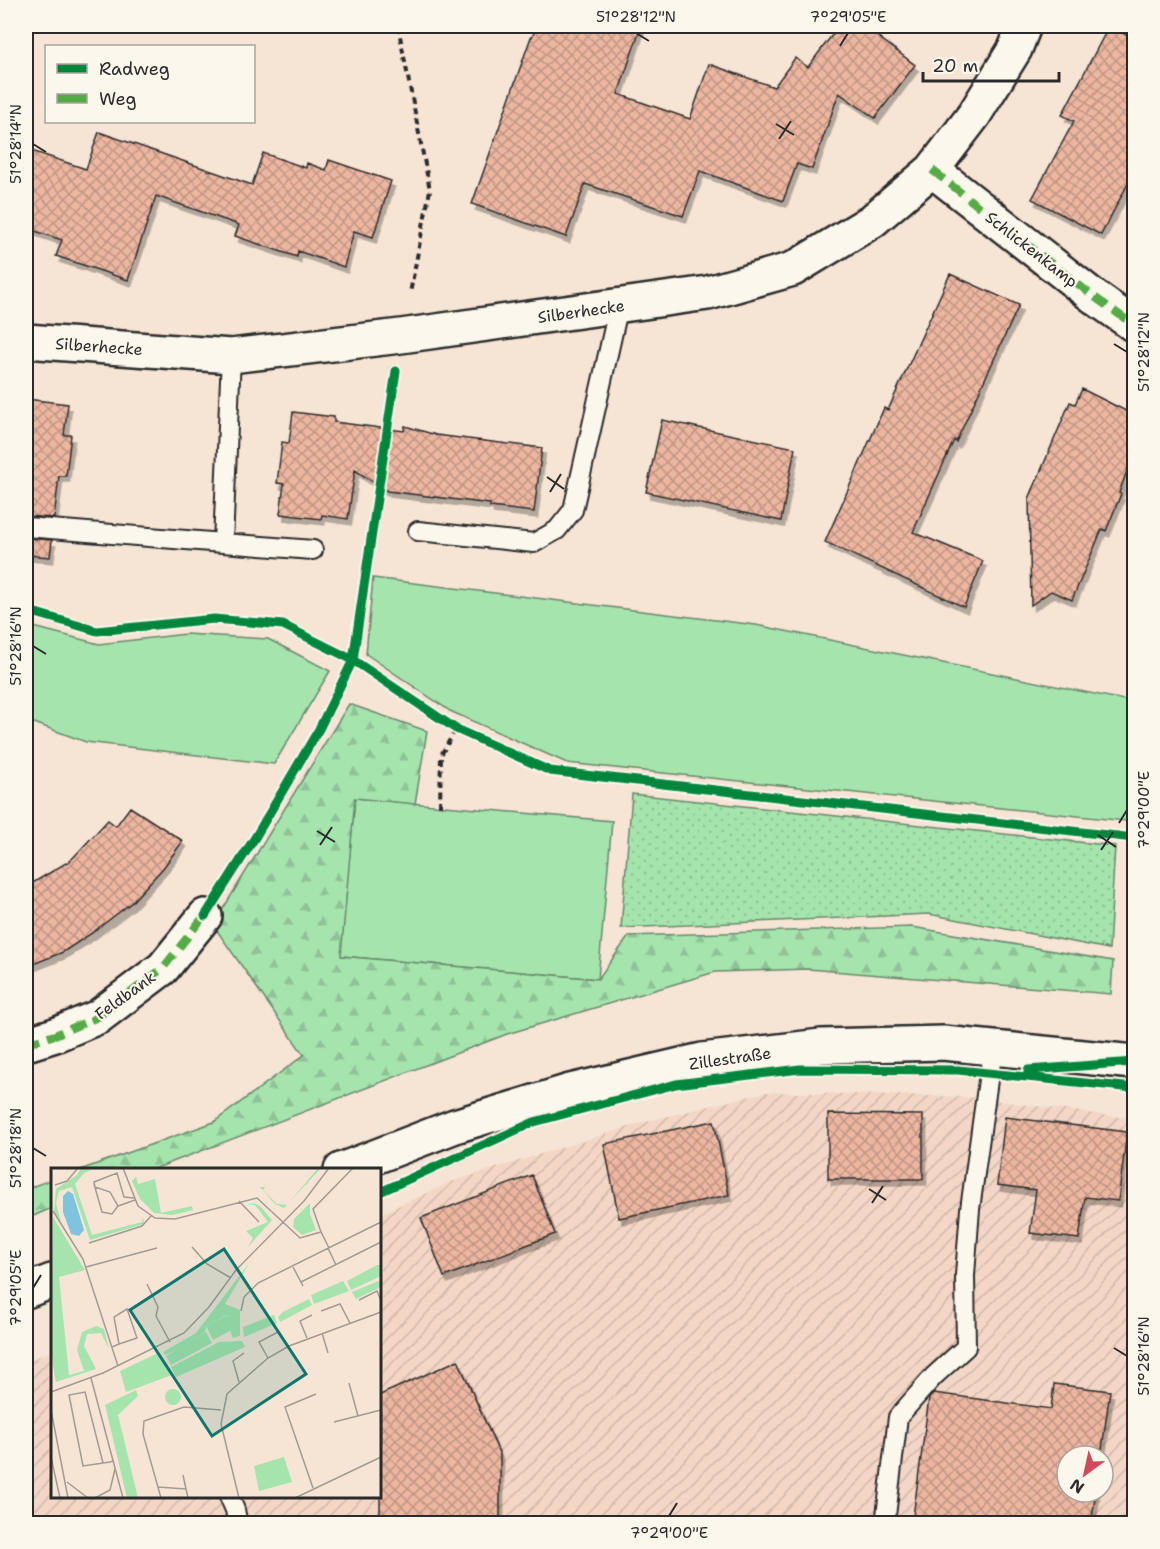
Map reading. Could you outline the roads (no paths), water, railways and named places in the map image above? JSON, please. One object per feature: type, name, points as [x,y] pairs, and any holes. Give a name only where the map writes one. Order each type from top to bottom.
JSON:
[{"type":"street","name":"Silberhecke","points":[[26,341],[231,356],[401,336],[708,293],[793,269],[872,220],[932,170],[974,115],[1015,49],[1024,26]]},
{"type":"street","name":"Schlickenkamp","points":[[932,170],[1093,296],[1134,325]]},
{"type":"street","name":"Feldbank","points":[[26,1044],[98,1017],[162,968],[205,916]]},
{"type":"street","name":"Zillestraße","points":[[346,1168],[454,1126],[570,1090],[702,1060],[821,1046],[943,1043],[1134,1062]]},
{"type":"street","points":[[26,1292],[51,1281]]},
{"type":"lane","points":[[418,531],[534,543],[557,530],[573,510],[619,305]]},
{"type":"lane","points":[[223,543],[231,356]]},
{"type":"lane","points":[[26,527],[313,550]]},
{"type":"lane","points":[[885,1524],[898,1418],[934,1376],[966,1347],[965,1275],[970,1209],[994,1048]]},
{"type":"lane","points":[[229,1498],[238,1524]]}]
